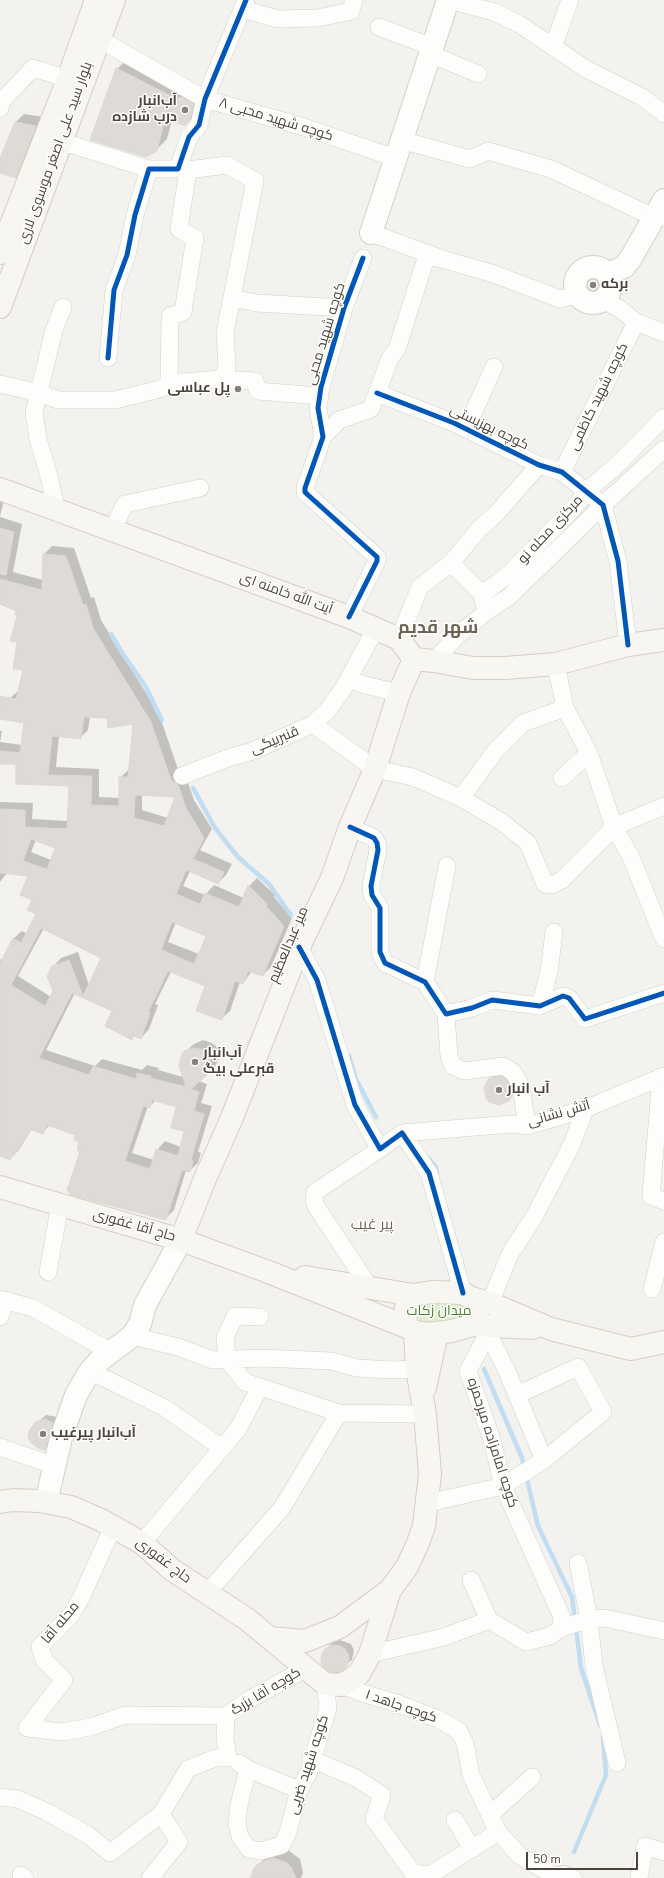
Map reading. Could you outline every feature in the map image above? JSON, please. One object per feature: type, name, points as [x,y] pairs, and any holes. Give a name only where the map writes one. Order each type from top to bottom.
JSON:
[{"type":"main road","name":"بلوار سید علی اصغر موسوی لاری","points":[[0,253],[68,79],[96,0]]},
{"type":"main road","name":"بلوار سید علی اصغر موسوی لاری","points":[[0,307],[60,141],[114,0]]},
{"type":"main road","name":"آیت الله خامنه ای","points":[[0,489],[349,617],[375,630],[399,639]]},
{"type":"main road","points":[[399,639],[424,660],[473,668],[505,668],[556,664],[628,645],[664,640]]},
{"type":"main road","name":"میر عبدالعظیم","points":[[181,1240],[204,1181],[231,1120],[299,947],[332,878],[350,827],[375,769],[399,693],[424,660]]},
{"type":"main road","name":"حاج آقا غفوری","points":[[0,1186],[181,1240],[266,1271],[411,1330]]},
{"type":"main road","name":"حاج آقا غفوری","points":[[266,1271],[412,1295],[432,1292],[478,1313],[631,1349],[664,1342]]},
{"type":"main road","points":[[333,1684],[359,1674],[370,1654],[390,1590],[407,1566],[418,1543],[428,1503],[430,1474],[423,1407],[406,1306],[412,1295]]},
{"type":"main road","points":[[411,1330],[437,1333],[452,1331],[478,1313]]},
{"type":"main road","points":[[423,1407],[437,1333]]},
{"type":"main road","name":"حاج غفوری","points":[[0,1502],[13,1500],[46,1502],[71,1507],[113,1527],[142,1543],[171,1569],[248,1620],[307,1668],[333,1684]]},
{"type":"main road","points":[[270,1638],[304,1641],[318,1637],[340,1627],[390,1590]]},
{"type":"street","points":[[168,383],[170,316],[183,312],[195,238],[179,229],[183,170],[189,137],[199,125],[205,99],[244,5],[278,20],[318,18],[351,11],[354,0]]},
{"type":"street","points":[[578,295],[560,299],[494,274],[437,257],[371,233],[448,0],[494,12],[519,24],[586,69],[642,97],[664,114]]},
{"type":"street","points":[[553,47],[570,0]]},
{"type":"street","points":[[378,27],[431,50],[478,74]]},
{"type":"street","name":"کوچه شهید محبی ۸","points":[[99,39],[205,99],[304,127],[398,149],[470,159],[488,151],[551,169],[645,213],[661,210]]},
{"type":"street","points":[[0,108],[2,101],[33,68],[68,79]]},
{"type":"street","points":[[60,141],[149,168],[183,170],[228,165],[255,181],[225,332],[227,368],[221,379]]},
{"type":"street","points":[[108,358],[114,290],[127,255],[135,215],[149,168]]},
{"type":"street","points":[[608,274],[624,267],[632,258],[661,210]]},
{"type":"street","points":[[323,437],[339,420],[371,409],[390,358],[397,349],[424,264],[428,258],[437,257]]},
{"type":"street","name":"کوچه شهید محبی","points":[[349,617],[378,561],[377,557],[305,492],[323,437],[318,408],[319,396],[344,308],[364,258]]},
{"type":"street","points":[[598,267],[608,274],[611,280],[612,288],[603,300],[592,303],[582,299],[578,295],[576,289],[577,277],[586,268],[598,267]]},
{"type":"street","points":[[232,298],[256,303],[344,308]]},
{"type":"street","points":[[603,300],[620,309],[636,322],[664,333]]},
{"type":"street","points":[[56,509],[49,476],[38,439],[34,412],[54,330],[63,307]]},
{"type":"street","name":"کوچه شهید کاظمی","points":[[562,472],[636,322]]},
{"type":"street","points":[[466,429],[494,367]]},
{"type":"street","points":[[0,384],[40,392],[58,400],[115,400],[160,389],[168,383],[221,379],[254,381],[258,391],[319,396]]},
{"type":"street","name":"کوچه بهزیستی","points":[[378,393],[466,429],[539,465],[562,472],[603,504]]},
{"type":"street","name":"مرکزی محله نو","points":[[482,594],[507,576],[572,510],[587,491],[620,462],[664,417]]},
{"type":"street","points":[[628,645],[618,561],[603,504],[664,449]]},
{"type":"street","points":[[399,639],[420,587],[451,562],[479,529],[495,515],[539,465]]},
{"type":"street","points":[[112,530],[125,504],[200,488]]},
{"type":"street","name":"مرکزی محله نو","points":[[424,660],[457,636],[486,612],[510,596],[603,504]]},
{"type":"street","points":[[451,562],[482,594],[486,612]]},
{"type":"street","name":"قنبربیگی","points":[[182,776],[228,758],[253,751],[313,724],[328,710],[344,689],[375,630]]},
{"type":"street","points":[[556,664],[565,708],[589,753],[614,827],[631,857],[661,919],[664,939]]},
{"type":"street","points":[[348,679],[365,685],[399,693]]},
{"type":"street","points":[[461,798],[496,750],[523,723],[565,708]]},
{"type":"street","points":[[313,724],[375,769],[413,777],[461,798],[502,822],[528,843],[546,884],[552,885],[562,880],[614,827],[664,806]]},
{"type":"street","points":[[562,778],[589,753]]},
{"type":"street","points":[[350,827],[374,838],[377,843],[378,850],[371,886],[372,895],[380,908],[380,952],[385,962],[425,982],[446,1014],[449,1056],[453,1066],[464,1071],[502,1066],[513,1072],[521,1086],[527,1126]]},
{"type":"street","points":[[425,982],[447,866]]},
{"type":"street","points":[[540,1006],[549,972],[554,932]]},
{"type":"street","points":[[299,947],[317,980],[354,1105],[380,1149]]},
{"type":"street","points":[[446,1014],[472,1008],[492,1000],[540,1006],[563,996],[569,998],[585,1019],[664,993]]},
{"type":"street","points":[[662,1076],[651,1196],[664,1201]]},
{"type":"street","name":"آتش نشانی","points":[[402,1133],[512,1124],[527,1126],[585,1109],[662,1076]]},
{"type":"street","name":"کوچه امامزاده میرحمزه","points":[[562,1628],[561,1615],[503,1486],[492,1440],[468,1371],[478,1313],[510,1254],[534,1217],[572,1144],[585,1109]]},
{"type":"street","points":[[370,1288],[317,1208],[314,1201],[316,1192],[402,1133],[429,1173],[478,1313],[517,1395],[544,1460]]},
{"type":"street","points":[[48,1272],[60,1204]]},
{"type":"street","points":[[46,1502],[61,1438],[68,1414],[76,1395],[90,1371],[99,1361],[132,1336],[140,1324],[145,1305],[181,1240]]},
{"type":"street","points":[[652,1289],[664,1242]]},
{"type":"street","points":[[2,1306],[33,1308],[111,1352]]},
{"type":"street","points":[[260,1317],[235,1316],[225,1338],[228,1359],[244,1382],[339,1413],[423,1407]]},
{"type":"street","points":[[132,1336],[178,1347],[213,1360],[263,1358],[331,1361],[357,1368],[392,1370],[417,1368]]},
{"type":"street","points":[[428,1503],[503,1486],[544,1460],[603,1412],[578,1367],[517,1395]]},
{"type":"street","points":[[90,1371],[165,1408],[222,1448]]},
{"type":"street","points":[[142,1543],[238,1428],[260,1387]]},
{"type":"street","points":[[207,1593],[282,1508],[339,1413]]},
{"type":"street","points":[[0,1447],[55,1466]]},
{"type":"street","name":"محله آقا","points":[[113,1527],[82,1598],[75,1610],[40,1647],[44,1660],[64,1680],[26,1728],[62,1732],[91,1727],[125,1714],[226,1716]]},
{"type":"street","points":[[578,1563],[590,1619],[594,1666],[617,1763]]},
{"type":"street","points":[[471,1580],[489,1620],[526,1642],[550,1636],[562,1628],[590,1619],[605,1618],[664,1631]]},
{"type":"street","points":[[370,1654],[444,1636],[489,1620]]},
{"type":"street","name":"کوچه آقا بزرگ","points":[[228,1758],[225,1738],[226,1716],[250,1699],[307,1668]]},
{"type":"street","name":"کوچه جاهد ۱","points":[[333,1684],[396,1703],[438,1719],[459,1731],[465,1743],[472,1775],[490,1815]]},
{"type":"street","name":"کوچه شهید ضربی","points":[[248,1769],[238,1805],[237,1822],[240,1837],[249,1849],[261,1852],[282,1845],[297,1804],[299,1790],[308,1774],[311,1759],[328,1708],[333,1684]]},
{"type":"street","points":[[0,1797],[18,1799],[48,1812],[88,1834],[110,1853],[161,1814],[188,1769],[215,1758],[228,1758],[236,1760],[248,1769],[299,1790]]},
{"type":"street","points":[[311,1759],[356,1778],[382,1795],[374,1819],[414,1873],[431,1877],[498,1832]]},
{"type":"street","points":[[532,1777],[490,1815],[498,1832],[520,1856],[557,1876]]},
{"type":"street","points":[[150,1878],[179,1842],[161,1814]]},
{"type":"street","points":[[455,1820],[472,1849]]},
{"type":"street","points":[[639,1878],[646,1846],[664,1852]]},
{"type":"green space","name":"میدان زکات","points":[[462,1302],[466,1307],[466,1314],[458,1320],[444,1326],[420,1323],[417,1314],[420,1303]]},
{"type":"building","points":[[116,68],[177,99],[182,97],[194,104],[190,120],[185,126],[165,118],[157,151],[146,157],[90,140]]},
{"type":"building","points":[[15,122],[36,126],[16,178],[0,173],[0,158]]},
{"type":"building","name":"برکه","points":[[596,272],[596,279],[600,284],[606,286],[605,291],[598,291],[593,299],[591,299],[588,298],[586,289],[579,285],[579,283],[584,275]]},
{"type":"building","points":[[0,528],[14,532],[6,575],[0,574]]},
{"type":"building","points":[[43,554],[66,556],[83,605],[86,604],[93,628],[151,722],[171,780],[178,785],[186,808],[204,838],[193,859],[224,872],[218,884],[186,870],[176,894],[200,904],[205,893],[239,907],[248,885],[267,904],[266,906],[284,926],[263,976],[248,971],[243,984],[235,981],[222,1020],[196,1011],[205,986],[168,971],[148,1012],[150,1013],[141,1039],[133,1036],[132,1040],[105,1026],[112,1011],[72,993],[39,1058],[89,1075],[93,1066],[136,1079],[137,1073],[151,1076],[150,1078],[186,1087],[179,1066],[181,1056],[184,1051],[194,1048],[204,1050],[208,1054],[210,1059],[210,1069],[208,1074],[191,1089],[199,1092],[194,1111],[204,1114],[191,1160],[193,1161],[190,1172],[182,1170],[166,1220],[71,1195],[67,1190],[80,1151],[77,1151],[79,1142],[74,1140],[75,1135],[47,1125],[43,1134],[31,1130],[10,1160],[0,1156],[0,963],[13,938],[21,943],[36,914],[27,910],[32,900],[20,895],[28,876],[0,873],[0,809],[25,810],[25,827],[67,829],[69,786],[16,784],[16,764],[0,764],[0,751],[20,753],[24,723],[0,719],[0,696],[16,699],[23,670],[13,669],[17,642],[10,641],[17,616],[15,615],[16,611],[0,604],[0,579],[42,590]],"holes":[[[84,717],[107,718],[108,728],[133,724],[128,777],[119,777],[119,806],[91,805],[92,776],[48,775],[52,736],[81,739]],[[135,795],[175,797],[164,826],[134,818]],[[31,839],[55,848],[47,869],[23,861]],[[172,922],[206,936],[194,964],[161,950]],[[41,928],[101,958],[83,996],[69,960],[52,966],[47,976],[53,991],[45,1006],[11,985]],[[152,1100],[176,1107],[171,1128],[184,1131],[178,1156],[156,1149],[150,1169],[125,1161],[143,1106],[150,1108]]]},
{"type":"building","name":"آب انبار","points":[[501,1076],[506,1079],[511,1089],[512,1096],[509,1101],[499,1105],[489,1102],[486,1098],[484,1087],[489,1078]]},
{"type":"building","name":"آب‌انبار پیرغیب","points":[[45,1419],[53,1423],[45,1450],[40,1449],[31,1443],[28,1437],[29,1431],[35,1422]]},
{"type":"building","points":[[335,1645],[345,1649],[349,1659],[345,1669],[335,1673],[325,1669],[321,1659],[325,1649]]},
{"type":"building","points":[[273,1858],[286,1862],[291,1867],[296,1878],[250,1878],[254,1868],[259,1863]]},
{"type":"waterway","points":[[111,634],[146,687],[162,720]]},
{"type":"waterway","points":[[193,788],[215,828],[238,857],[269,884],[291,915]]},
{"type":"waterway","points":[[349,1056],[356,1079],[376,1117]]},
{"type":"waterway","points":[[429,1159],[436,1167],[437,1173]]},
{"type":"waterway","points":[[484,1369],[522,1458],[524,1468]]},
{"type":"waterway","points":[[526,1475],[538,1526],[572,1597],[575,1621]]},
{"type":"waterway","points":[[576,1628],[581,1668],[600,1725]]},
{"type":"waterway","points":[[574,1852],[606,1775],[603,1736]]},
{"type":"cycle path","points":[[108,358],[114,290],[127,255],[135,215],[149,169],[178,169],[189,137],[199,125],[205,99],[246,0]]},
{"type":"cycle path","points":[[349,617],[377,561],[377,557],[308,495],[305,492],[305,488],[323,437],[318,408],[321,387],[344,308],[363,258]]},
{"type":"cycle path","points":[[377,393],[454,423],[539,465],[562,472],[603,505],[618,561],[628,645]]},
{"type":"cycle path","points":[[350,827],[374,838],[377,843],[378,850],[371,886],[372,895],[380,908],[380,952],[385,963],[425,982],[446,1014],[472,1008],[492,1000],[540,1006],[563,996],[569,998],[585,1019],[664,993]]},
{"type":"cycle path","points":[[299,947],[317,980],[355,1105],[380,1149],[402,1133],[429,1173],[463,1293]]},
{"type":"place","name":"آب‌انبار درب شازده","points":[[185,110]]},
{"type":"place","name":"برکه","points":[[593,285]]},
{"type":"place","name":"پل عباسی","points":[[238,389]]},
{"type":"place","name":"آب‌انبار قبرعلی بیگ","points":[[195,1062]]},
{"type":"place","name":"آب انبار","points":[[499,1090]]},
{"type":"place","name":"آب‌انبار پیرغیب","points":[[43,1434]]},
{"type":"district","name":"شهر قدیم","points":[[438,629]]},
{"type":"district","name":"پیر غیب","points":[[372,1225]]}]
